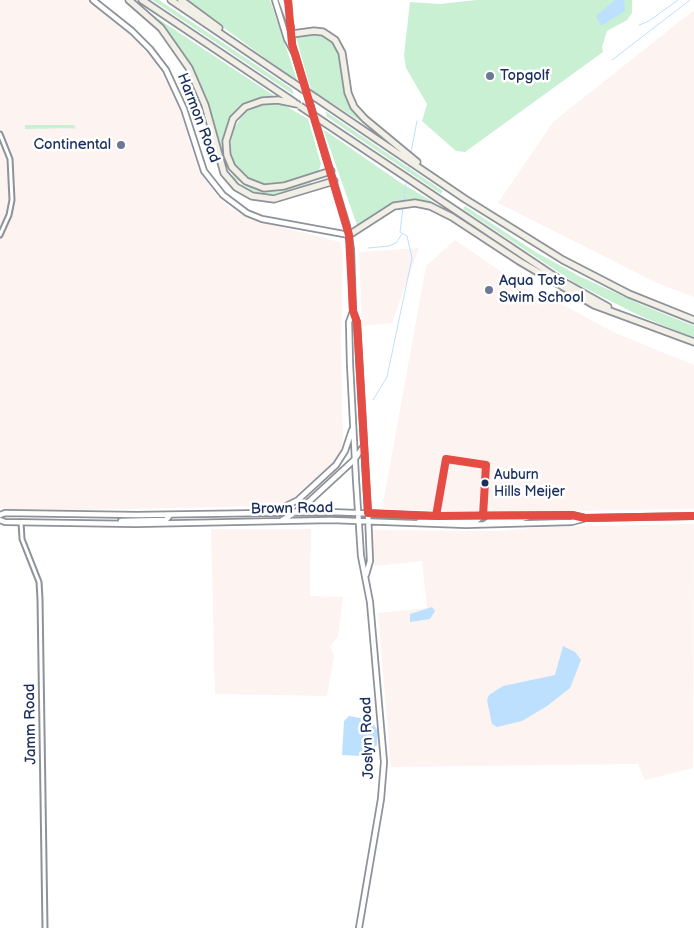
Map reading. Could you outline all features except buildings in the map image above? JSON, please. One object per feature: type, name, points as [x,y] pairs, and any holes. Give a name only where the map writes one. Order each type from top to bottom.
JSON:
[{"type":"highway","points":[[129,0],[161,28],[189,68],[205,105],[224,173],[232,183],[252,196],[274,199],[334,181]]},
{"type":"highway","points":[[142,0],[560,280],[618,313]]},
{"type":"highway","points":[[171,0],[232,39]]},
{"type":"highway","points":[[181,0],[286,78],[422,168],[465,199],[563,260],[629,294],[694,320]]},
{"type":"highway","points":[[292,34],[314,31],[323,32],[335,40],[342,53],[348,93],[354,107],[365,119],[413,157],[422,168]]},
{"type":"highway","points":[[298,105],[268,100],[253,103],[239,113],[230,127],[226,141],[227,154],[232,167],[246,181],[264,188],[284,186],[331,171]]},
{"type":"highway","points":[[350,235],[394,206],[415,203],[430,206],[452,217],[594,305],[694,342]]},
{"type":"main road","name":"Harmon Road","points":[[93,0],[132,31],[150,49],[166,70],[184,109],[204,171],[223,195],[247,213],[262,218],[350,235]]},
{"type":"main road","name":"Joslyn Road","points":[[275,0],[288,39],[292,44]]},
{"type":"main road","name":"Joslyn Road","points":[[281,0],[291,26],[292,44],[350,235],[353,311],[349,334],[354,460],[361,556],[366,576],[384,762],[380,806],[359,928]]},
{"type":"main road","points":[[288,0],[291,26]]},
{"type":"main road","name":"Joslyn Road","points":[[353,311],[357,322],[368,513],[370,562],[366,576]]},
{"type":"main road","points":[[268,513],[298,500],[336,465],[345,451],[353,427]]},
{"type":"main road","points":[[280,522],[296,513],[354,460],[364,443]]},
{"type":"main road","points":[[21,522],[23,513]]},
{"type":"main road","name":"Brown Road","points":[[0,515],[23,513],[368,513],[483,516],[537,515],[585,518],[694,516]]},
{"type":"main road","points":[[112,523],[126,520],[166,520],[170,514]]},
{"type":"main road","points":[[484,525],[489,521],[514,521],[537,515]]},
{"type":"main road","points":[[413,524],[425,521],[476,521],[483,516],[484,525]]},
{"type":"main road","name":"Brown Road","points":[[0,520],[112,523],[368,522],[484,525],[572,522],[585,518]]},
{"type":"street","points":[[0,134],[10,159],[12,200],[9,215],[0,235]]},
{"type":"street","name":"Jamm Road","points":[[21,522],[22,538],[39,582],[40,590],[45,928]]},
{"type":"shaded area","points":[[0,0],[86,0],[134,38],[156,63],[176,99],[199,171],[220,199],[231,209],[253,220],[340,242],[343,253],[341,341],[343,443],[339,455],[328,469],[291,500],[268,506],[24,511],[0,508]]},
{"type":"shaded area","points":[[694,10],[694,297],[657,283],[498,203],[553,122]]},
{"type":"shaded area","points":[[455,240],[537,296],[541,293],[613,332],[694,365],[694,509],[491,512],[382,509],[426,266]]},
{"type":"shaded area","points":[[419,248],[392,323],[362,326],[359,252]]},
{"type":"shaded area","points":[[694,524],[693,768],[645,780],[638,764],[391,767],[378,613],[427,608],[422,561],[374,566],[372,530],[502,531],[540,527]]},
{"type":"shaded area","points":[[211,529],[311,529],[310,596],[343,597],[338,637],[330,646],[334,656],[327,696],[215,694]]},
{"type":"green space","points":[[152,0],[159,0],[292,89],[294,95]]},
{"type":"green space","points":[[186,0],[270,0],[297,80],[284,72]]},
{"type":"green space","name":"Topgolf","points":[[477,0],[632,0],[632,13],[627,20],[607,31],[602,47],[603,52],[465,152],[456,151],[422,121],[427,104],[406,68],[404,55],[410,2],[439,4]]},
{"type":"green space","points":[[151,14],[276,97],[258,99],[228,126],[224,139],[230,167],[238,178],[249,186],[267,191],[282,190],[311,182],[311,184],[282,193],[267,195],[252,191],[235,179],[223,160],[209,106],[193,69],[172,37]]},
{"type":"green space","points":[[304,34],[321,35],[331,40],[337,47],[351,107],[363,123],[311,90],[296,37]]},
{"type":"green space","points":[[266,103],[284,105],[308,119],[321,164],[318,173],[270,186],[259,184],[240,172],[234,164],[230,150],[232,131],[245,112]]},
{"type":"green space","points":[[325,111],[443,191],[441,194],[327,117]]},
{"type":"green space","points":[[25,125],[74,125],[76,128],[25,129]]},
{"type":"green space","points":[[323,129],[401,183],[435,203],[433,205],[408,201],[357,225]]},
{"type":"green space","points":[[465,206],[534,251],[579,276],[694,326],[694,338],[638,315],[575,283],[463,209]]},
{"type":"water","points":[[615,0],[624,0],[625,11],[601,26],[596,16]]},
{"type":"water","points":[[432,607],[435,611],[430,619],[410,622],[410,614]]},
{"type":"water","points":[[563,646],[575,652],[581,660],[570,688],[547,706],[522,721],[497,727],[492,724],[487,700],[489,695],[503,686],[555,675]]},
{"type":"water","points":[[349,716],[371,720],[378,731],[377,745],[369,752],[360,756],[342,755],[344,721]]},
{"type":"waterway","points":[[639,25],[649,21],[678,0]]},
{"type":"waterway","points":[[612,60],[690,0]]},
{"type":"waterway","points":[[411,152],[417,121]]},
{"type":"waterway","points":[[408,172],[409,167]]},
{"type":"waterway","points":[[404,201],[406,184]]},
{"type":"waterway","points":[[373,400],[387,377],[412,258],[407,236],[400,232],[403,208]]},
{"type":"waterway","points":[[368,248],[389,246],[396,243],[402,234]]},
{"type":"transit line","points":[[288,0],[292,44],[349,235],[353,311],[357,322],[368,513],[436,516],[572,515],[585,518],[694,516]]},
{"type":"transit line","points":[[436,516],[446,459],[486,465],[483,516]]},
{"type":"place","name":"Topgolf","points":[[490,76]]},
{"type":"place","name":"Continental","points":[[121,145]]},
{"type":"place","name":"Aqua Tots Swim School","points":[[489,290]]},
{"type":"place","name":"Auburn Hills Meijer","points":[[485,483]]}]
